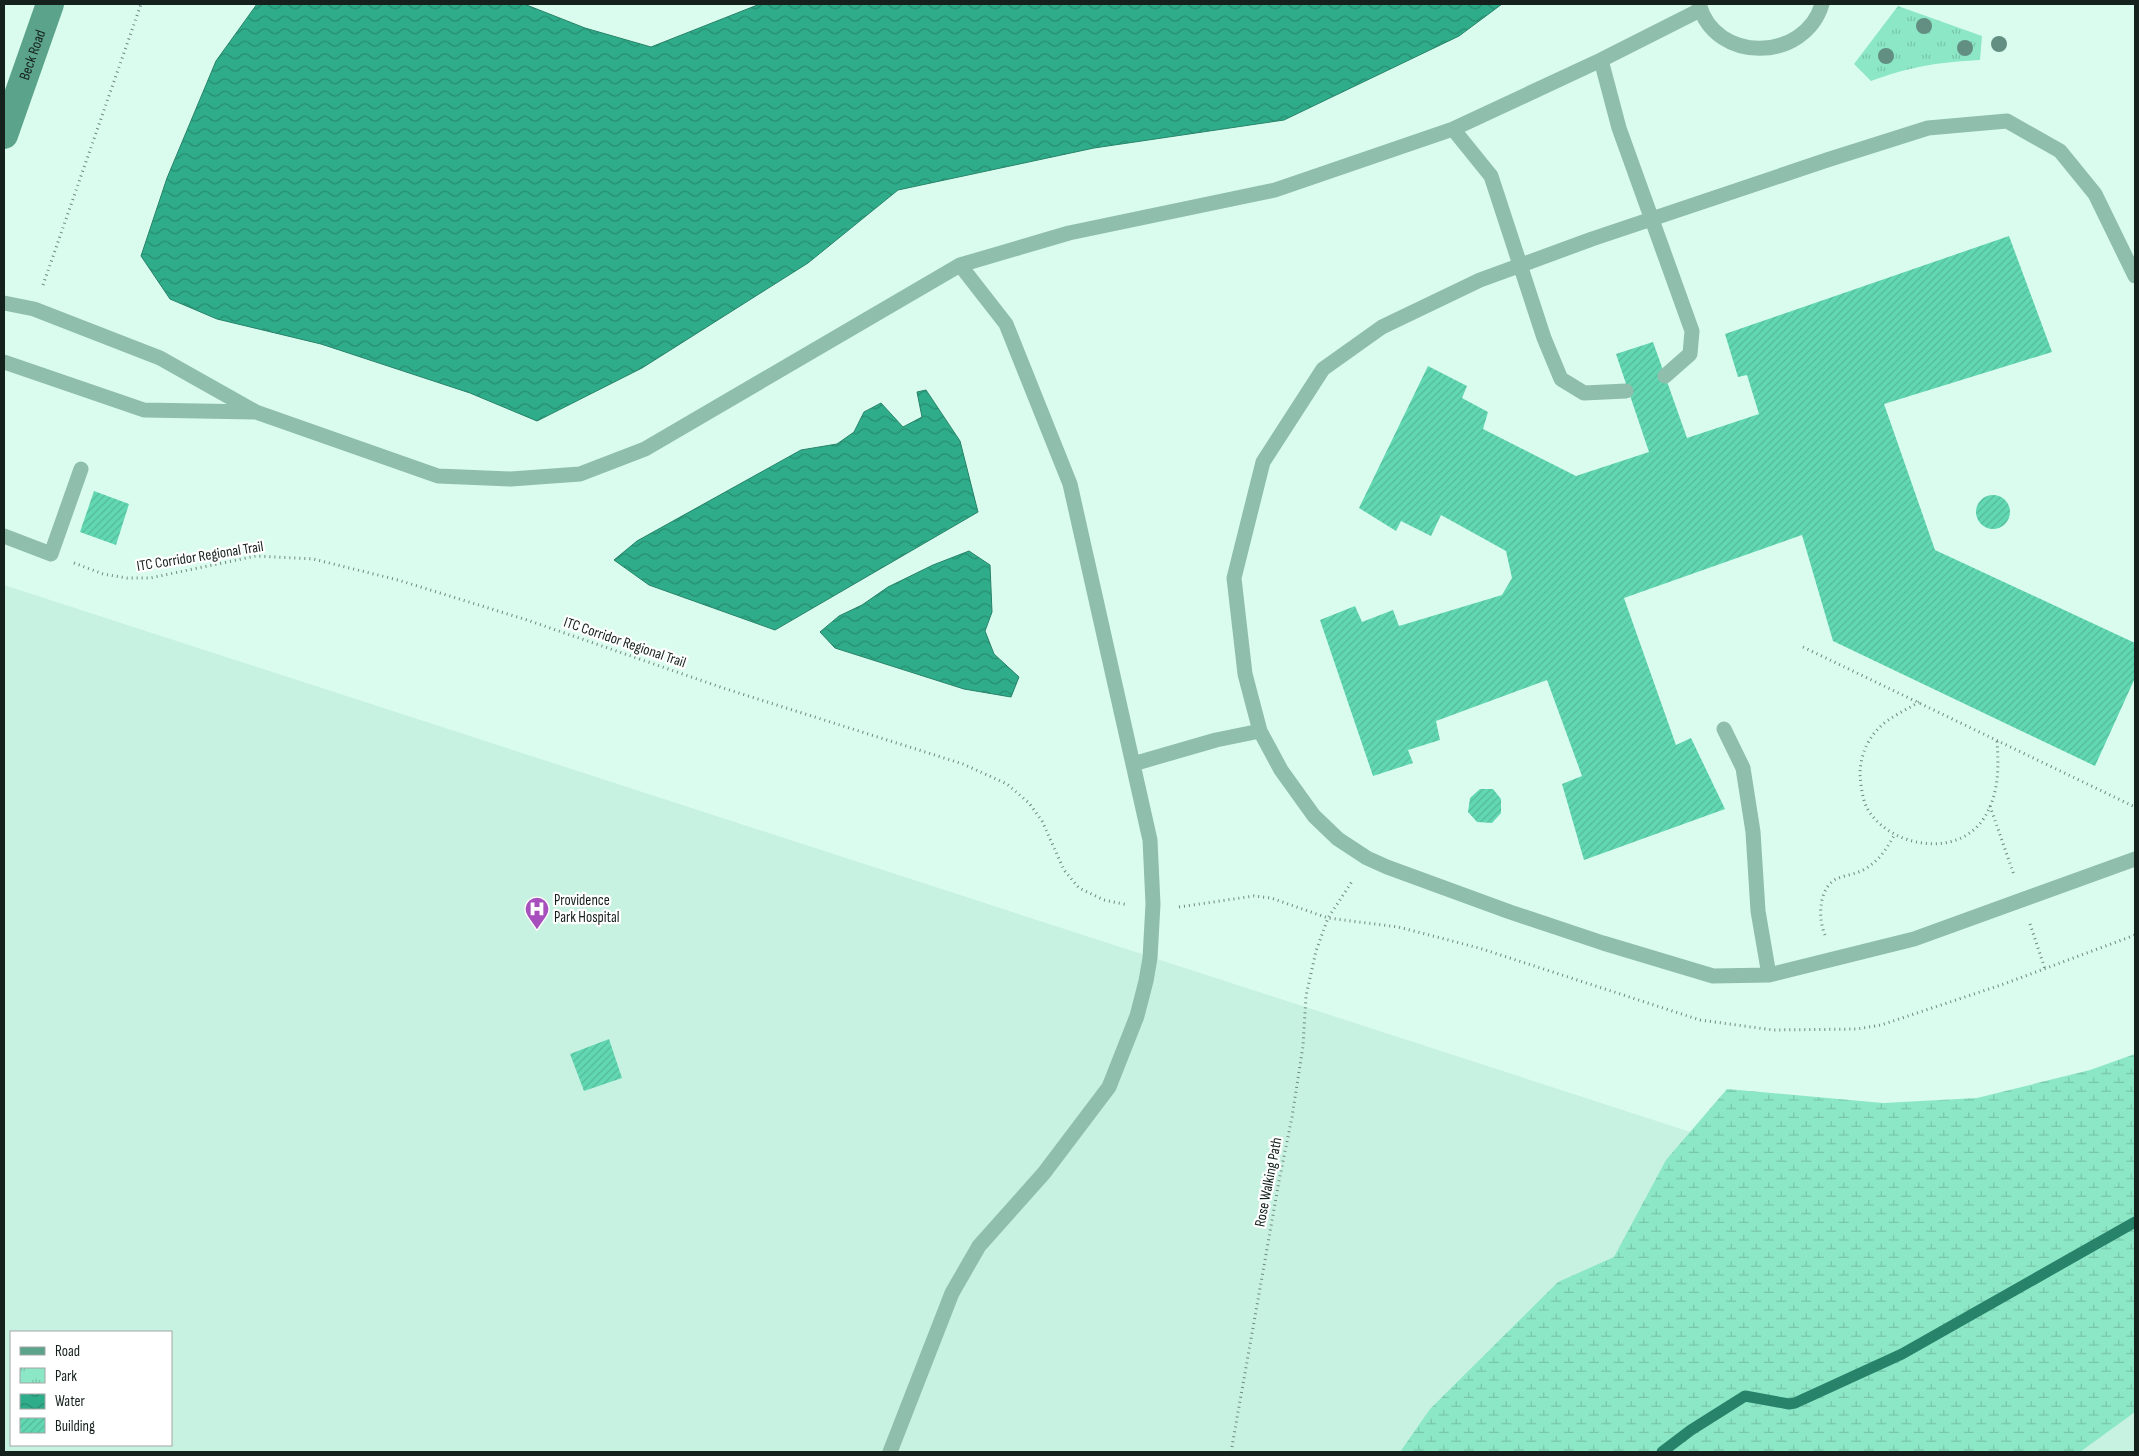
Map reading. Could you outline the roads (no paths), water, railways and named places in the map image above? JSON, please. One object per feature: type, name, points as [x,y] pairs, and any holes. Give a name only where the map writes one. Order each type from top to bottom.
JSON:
[{"type":"main road","name":"Beck Road","points":[[4,135],[50,4]]},
{"type":"lane","points":[[4,303],[34,309],[160,358],[256,412],[438,476],[511,479],[580,474],[645,449],[960,265],[1069,233],[1276,190],[1452,129],[1601,60],[1700,7],[1711,27],[1726,40],[1744,48],[1764,49],[1783,45],[1801,36],[1814,23],[1822,4]]},
{"type":"lane","points":[[1601,60],[1620,128],[1692,331],[1690,354],[1665,376]]},
{"type":"lane","points":[[2135,276],[2095,194],[2060,151],[2007,121],[1928,128],[1652,220],[1480,280],[1382,327],[1323,369],[1262,462],[1234,578],[1245,674],[1260,731],[1281,770],[1314,816],[1338,839],[1367,858],[1510,912],[1713,976],[1770,975],[1914,939],[2135,859]]},
{"type":"lane","points":[[1452,129],[1491,176],[1520,265],[1561,379],[1584,393],[1626,391]]},
{"type":"lane","points":[[890,1452],[952,1293],[979,1246],[1044,1173],[1109,1087],[1137,1016],[1150,958],[1152,872],[1150,840],[1070,484],[1006,324],[960,265]]},
{"type":"lane","points":[[4,362],[144,410],[256,412]]},
{"type":"lane","points":[[4,536],[51,554],[81,469]]},
{"type":"lane","points":[[1724,729],[1742,768],[1754,832],[1758,911],[1770,975]]},
{"type":"lane","points":[[1133,764],[1216,740],[1260,731]]},
{"type":"water","points":[[257,4],[524,4],[585,28],[651,47],[760,4],[1502,4],[1459,36],[1284,120],[1094,148],[898,190],[808,263],[642,368],[537,421],[470,393],[321,344],[217,319],[170,299],[141,256],[167,178],[216,61]]},
{"type":"water","points":[[926,390],[960,441],[978,512],[775,630],[649,585],[614,560],[637,541],[801,450],[837,444],[854,432],[864,412],[881,403],[903,427],[922,417],[917,392]]},
{"type":"water","points":[[969,551],[990,565],[992,612],[985,631],[994,654],[1019,677],[1011,697],[964,689],[835,648],[820,632],[839,616],[862,605],[888,587],[933,565]]},
{"type":"waterway","points":[[1662,1452],[1691,1430],[1745,1396],[1789,1404],[1795,1403],[1902,1354],[2135,1222]]},
{"type":"place","name":"Providence Park Hospital","points":[[537,930]]}]
